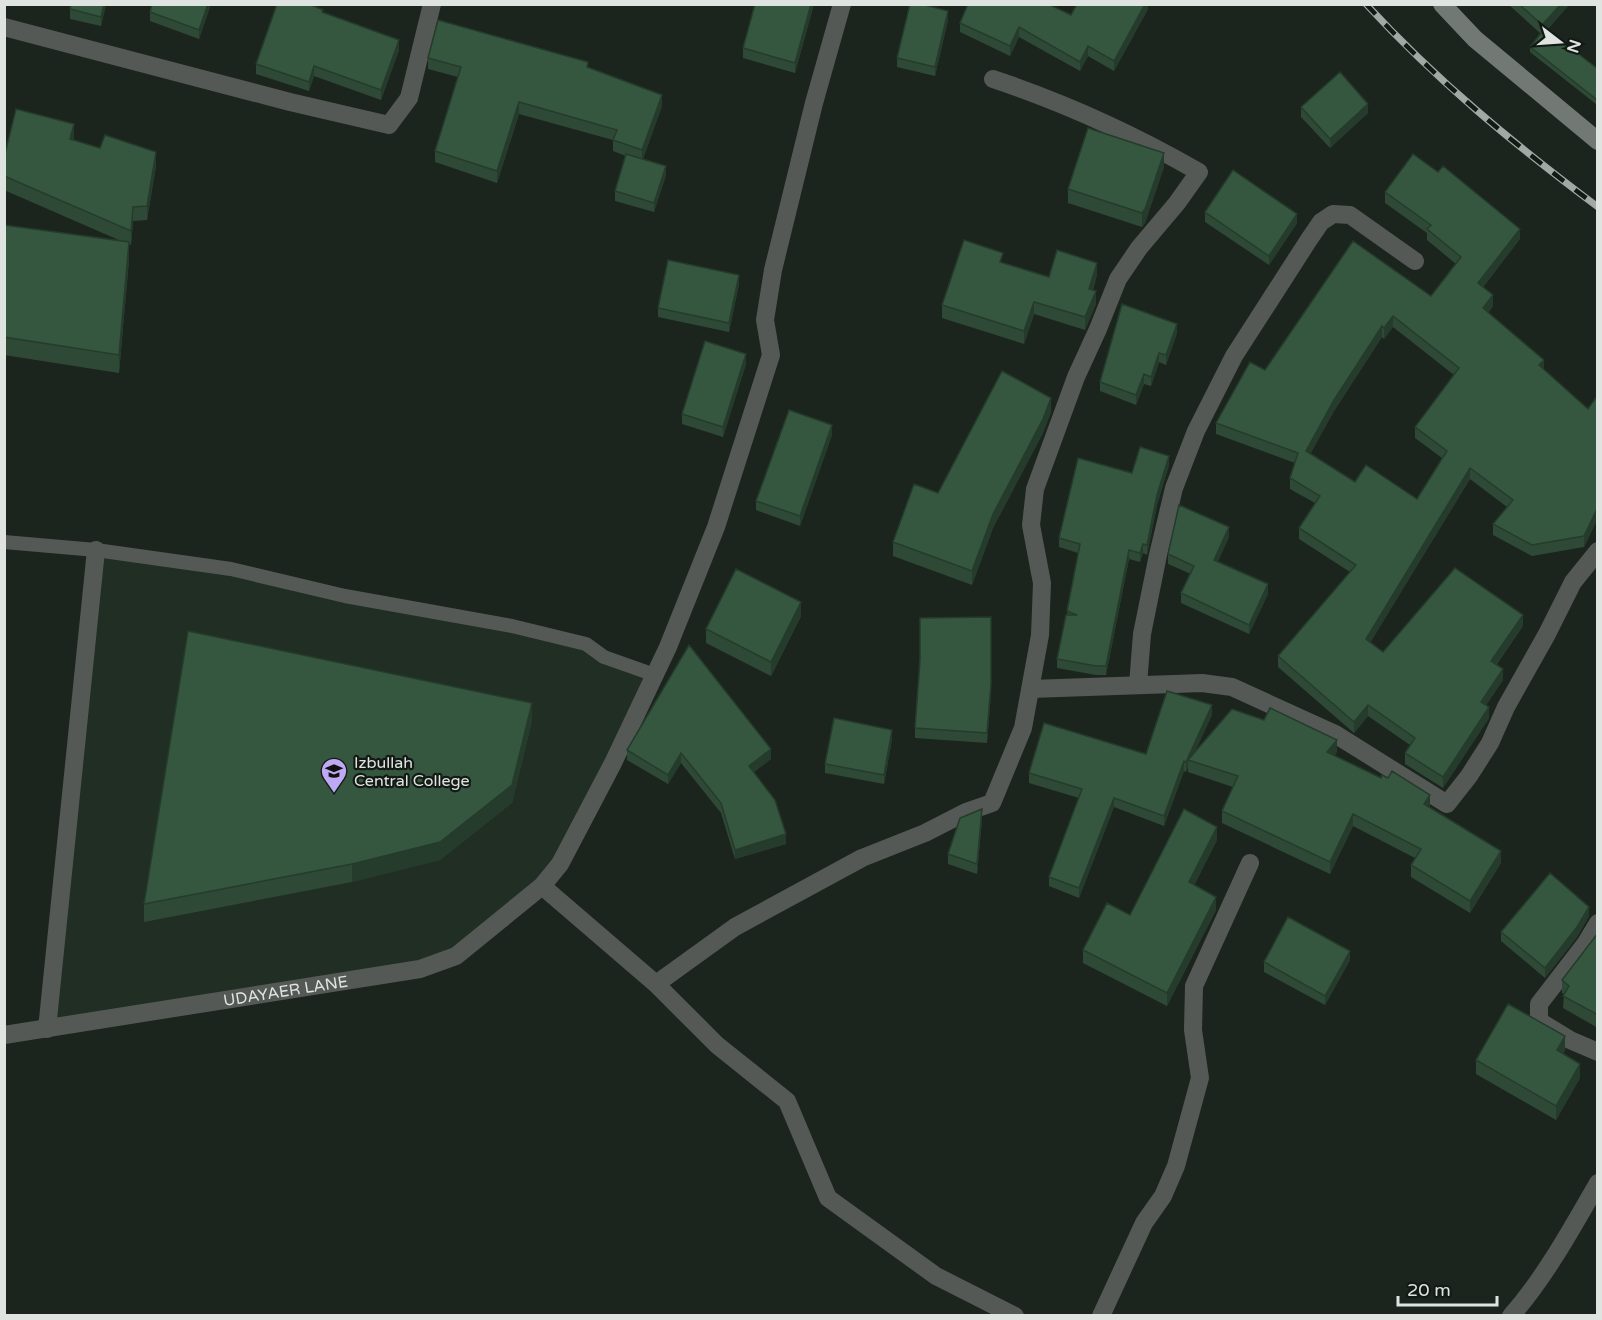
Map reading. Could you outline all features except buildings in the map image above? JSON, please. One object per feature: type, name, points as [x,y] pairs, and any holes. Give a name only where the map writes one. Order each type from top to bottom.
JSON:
[{"type":"street","points":[[4,27],[290,102],[390,125],[409,98],[432,4]]},
{"type":"street","name":"UDAYAER LANE","points":[[4,1035],[420,969],[456,956],[542,886],[560,864],[583,824],[655,675],[716,527],[771,355],[765,320],[773,270],[814,103],[842,4]]},
{"type":"street","points":[[1442,4],[1475,39],[1598,141]]},
{"type":"street","points":[[656,984],[735,927],[862,858],[925,833],[966,812],[992,802],[1023,728],[1040,635],[1042,583],[1031,525],[1035,489],[1076,376],[1098,330],[1118,279],[1139,248],[1177,203],[1199,172],[1101,120],[1038,94],[993,79]]},
{"type":"street","points":[[1138,685],[1142,634],[1174,488],[1196,431],[1234,356],[1308,241],[1321,222],[1333,214],[1350,215],[1415,261]]},
{"type":"street","points":[[47,1029],[96,550]]},
{"type":"street","points":[[1030,689],[1202,683],[1232,687],[1335,734],[1447,804],[1469,776],[1490,743],[1506,706],[1547,634],[1573,582],[1598,551]]},
{"type":"street","points":[[1101,1316],[1144,1223],[1162,1196],[1176,1166],[1200,1078],[1193,1030],[1194,986],[1250,863]]},
{"type":"street","points":[[542,886],[656,984],[717,1045],[787,1101],[828,1198],[936,1276],[1015,1316]]},
{"type":"street","points":[[1598,923],[1586,943],[1539,1004],[1539,1021],[1570,1040],[1598,1052]]},
{"type":"street","points":[[1511,1316],[1569,1233],[1598,1183]]},
{"type":"lane","points":[[4,542],[96,550],[231,569],[345,596],[512,626],[586,644],[604,657],[655,675]]},
{"type":"shaded area","name":"Izbullah Central College","points":[[96,550],[231,569],[586,644],[655,675],[560,864],[455,956],[47,1029]]},
{"type":"railway","points":[[1366,4],[1420,59],[1477,111],[1598,207]]},
{"type":"place","name":"Izbullah Central College","points":[[334,794]]}]
